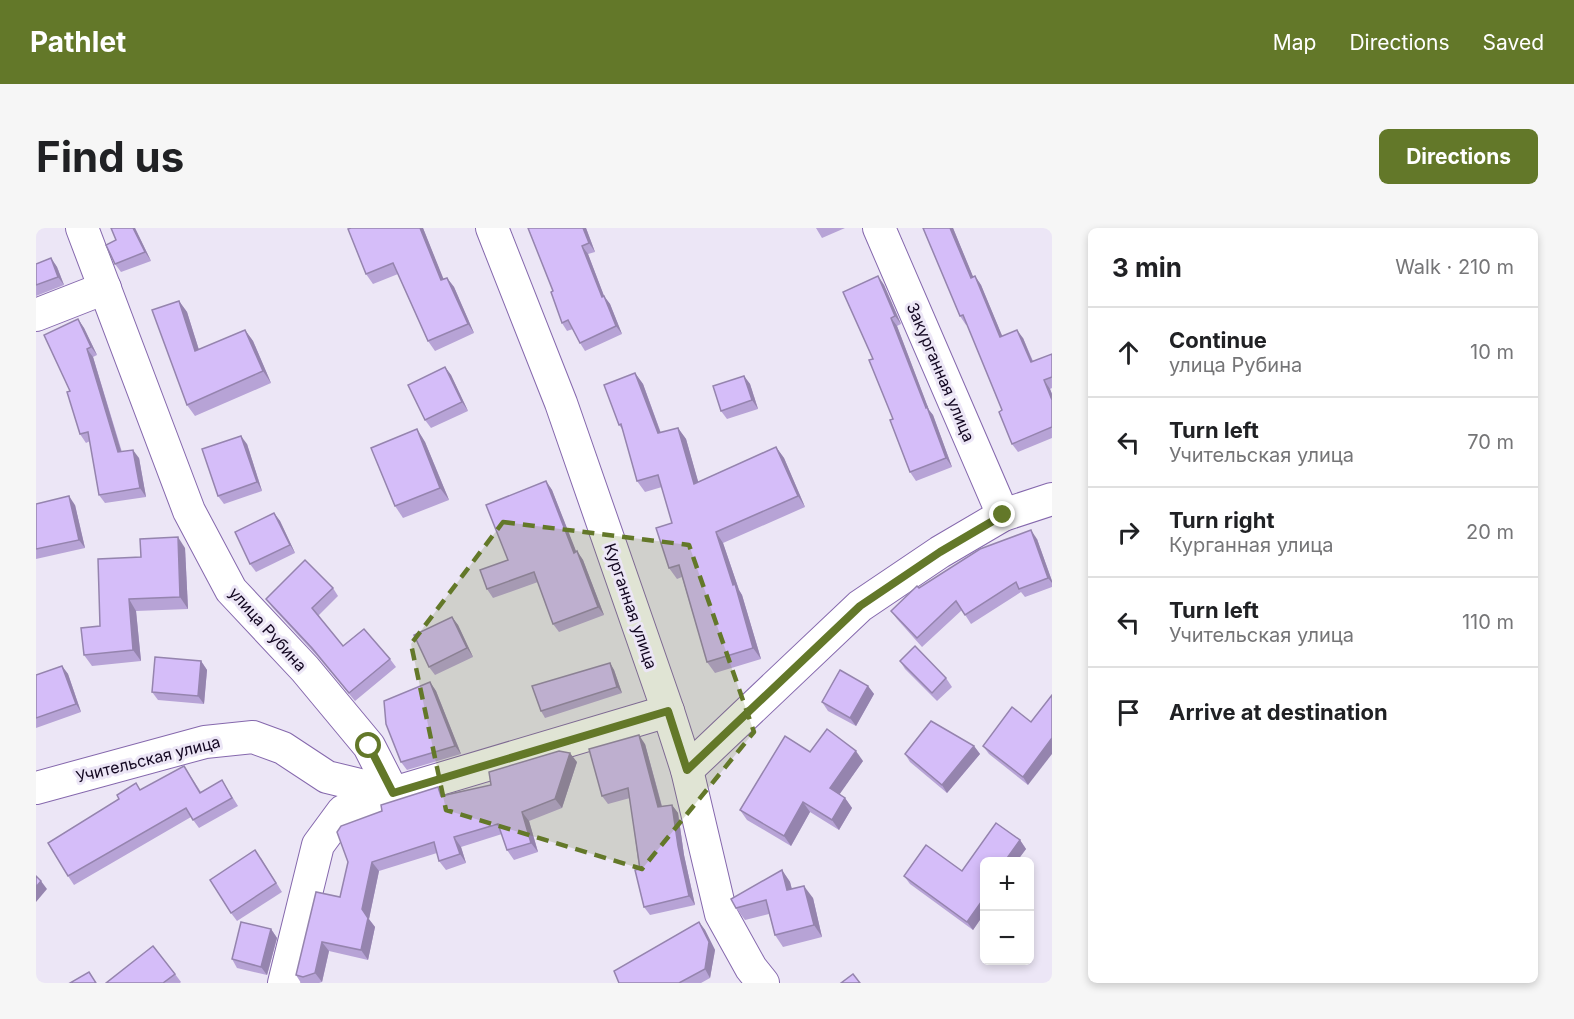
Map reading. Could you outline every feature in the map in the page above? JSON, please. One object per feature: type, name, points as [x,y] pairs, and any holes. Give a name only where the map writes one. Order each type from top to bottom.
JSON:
[{"type":"street","name":"улица Рубина","points":[[81,228],[189,512],[231,590],[304,669],[369,746],[393,793]]},
{"type":"street","name":"Курганная улица","points":[[492,228],[561,403],[668,711],[687,770],[721,914],[751,968],[763,983]]},
{"type":"street","name":"Закурганная улица","points":[[879,228],[1003,515]]},
{"type":"street","points":[[36,315],[105,288]]},
{"type":"street","points":[[687,770],[860,606],[940,552],[1003,515],[1052,499]]},
{"type":"street","points":[[284,983],[318,845],[343,811],[393,793],[668,711]]},
{"type":"street","name":"Учительская улица","points":[[36,788],[205,742],[253,737],[283,748],[327,777],[393,793]]},
{"type":"highlighted area","points":[[503,522],[689,545],[754,732],[642,869],[446,810],[411,644]]},
{"type":"building","points":[[111,228],[133,228],[145,252],[115,264],[106,245],[116,240]]},
{"type":"building","points":[[420,228],[441,280],[447,278],[468,324],[428,341],[393,263],[366,274],[348,229]]},
{"type":"building","points":[[528,228],[583,228],[589,243],[582,246],[616,326],[580,343],[568,320],[562,323],[551,292],[553,291]]},
{"type":"building","points":[[923,228],[950,228],[971,278],[975,276],[1000,337],[1017,330],[1031,362],[1052,354],[1052,377],[1044,380],[1052,400],[1052,427],[1012,444],[999,412],[1002,410],[963,315],[960,316]]},
{"type":"building","points":[[51,258],[58,277],[36,285],[36,264]]},
{"type":"building","points":[[878,276],[895,316],[891,318],[946,458],[910,472],[890,420],[893,419],[869,360],[873,359],[843,292]]},
{"type":"building","points":[[179,301],[195,351],[245,330],[263,371],[187,405],[152,310]]},
{"type":"building","points":[[78,319],[91,347],[87,349],[118,452],[133,450],[140,488],[99,495],[88,432],[80,434],[67,392],[70,391],[44,335]]},
{"type":"building","points":[[445,367],[462,402],[425,420],[408,385]]},
{"type":"building","points":[[635,373],[658,433],[678,428],[694,484],[776,447],[798,496],[716,532],[733,585],[735,584],[753,648],[707,662],[679,565],[669,568],[656,528],[672,523],[658,475],[637,481],[621,424],[619,425],[604,385]]},
{"type":"building","points":[[744,376],[752,400],[721,411],[713,386]]},
{"type":"building","points":[[417,429],[440,488],[395,506],[371,448]]},
{"type":"building","points":[[241,436],[257,482],[218,496],[202,449]]},
{"type":"building","points":[[546,481],[574,553],[577,551],[598,607],[553,624],[534,572],[487,589],[480,570],[508,560],[486,505]]},
{"type":"building","points":[[69,496],[79,540],[36,549],[36,504]]},
{"type":"building","points":[[274,513],[290,545],[250,564],[235,532]]},
{"type":"building","points":[[1031,530],[1048,578],[1019,589],[1016,582],[965,615],[956,601],[917,638],[891,611],[917,586],[919,588],[980,549]]},
{"type":"building","points":[[178,537],[180,597],[129,599],[133,650],[84,655],[81,628],[100,626],[98,559],[141,557],[140,539]]},
{"type":"building","points":[[305,560],[333,588],[312,608],[343,646],[364,629],[390,659],[349,693],[312,648],[266,599]]},
{"type":"building","points":[[452,617],[467,648],[429,667],[414,635]]},
{"type":"building","points":[[915,646],[946,678],[932,693],[900,661]]},
{"type":"building","points":[[155,657],[201,661],[198,696],[152,692]]},
{"type":"building","points":[[610,663],[617,687],[541,711],[532,686]]},
{"type":"building","points":[[62,666],[76,704],[36,718],[36,675]]},
{"type":"building","points":[[840,670],[868,686],[850,718],[822,702]]},
{"type":"building","points":[[430,682],[455,746],[401,762],[386,724],[384,701]]},
{"type":"building","points":[[1052,695],[1052,738],[1023,777],[983,746],[1012,707],[1031,722]]},
{"type":"building","points":[[931,721],[974,746],[942,785],[905,754]]},
{"type":"building","points":[[827,729],[856,751],[830,788],[845,798],[832,820],[803,802],[784,836],[740,810],[785,736],[810,752]]},
{"type":"building","points":[[639,735],[658,807],[672,805],[689,896],[644,907],[635,870],[640,869],[628,788],[602,796],[589,749]]},
{"type":"building","points":[[559,751],[570,753],[555,799],[522,812],[531,843],[507,850],[498,824],[454,837],[460,854],[439,861],[434,842],[372,862],[362,909],[368,918],[361,950],[322,942],[315,973],[303,977],[296,975],[316,892],[340,897],[348,862],[337,832],[341,826],[382,811],[381,805],[438,787],[441,796],[491,785],[489,772]]},
{"type":"building","points":[[184,766],[200,793],[222,780],[232,798],[193,820],[186,808],[68,876],[48,843],[119,799],[117,795],[136,783],[140,790]]},
{"type":"building","points":[[996,823],[1020,840],[1008,857],[980,857],[980,904],[967,922],[904,876],[926,845],[962,871]]},
{"type":"building","points":[[255,850],[276,883],[231,913],[210,880]]},
{"type":"building","points":[[782,870],[787,890],[804,886],[814,925],[775,935],[766,900],[736,908],[731,899]]},
{"type":"building","points":[[36,876],[41,881],[36,887]]},
{"type":"building","points":[[241,922],[271,929],[261,967],[232,959]]},
{"type":"building","points":[[699,922],[709,942],[705,969],[679,983],[619,983],[614,971]]},
{"type":"building","points":[[153,946],[175,974],[163,983],[106,983]]},
{"type":"building","points":[[89,972],[96,983],[70,983]]},
{"type":"building","points":[[853,974],[860,983],[841,983]]},
{"type":"route","points":[[369,746],[393,793],[668,711],[687,770],[860,606],[940,552],[1003,515]]}]
